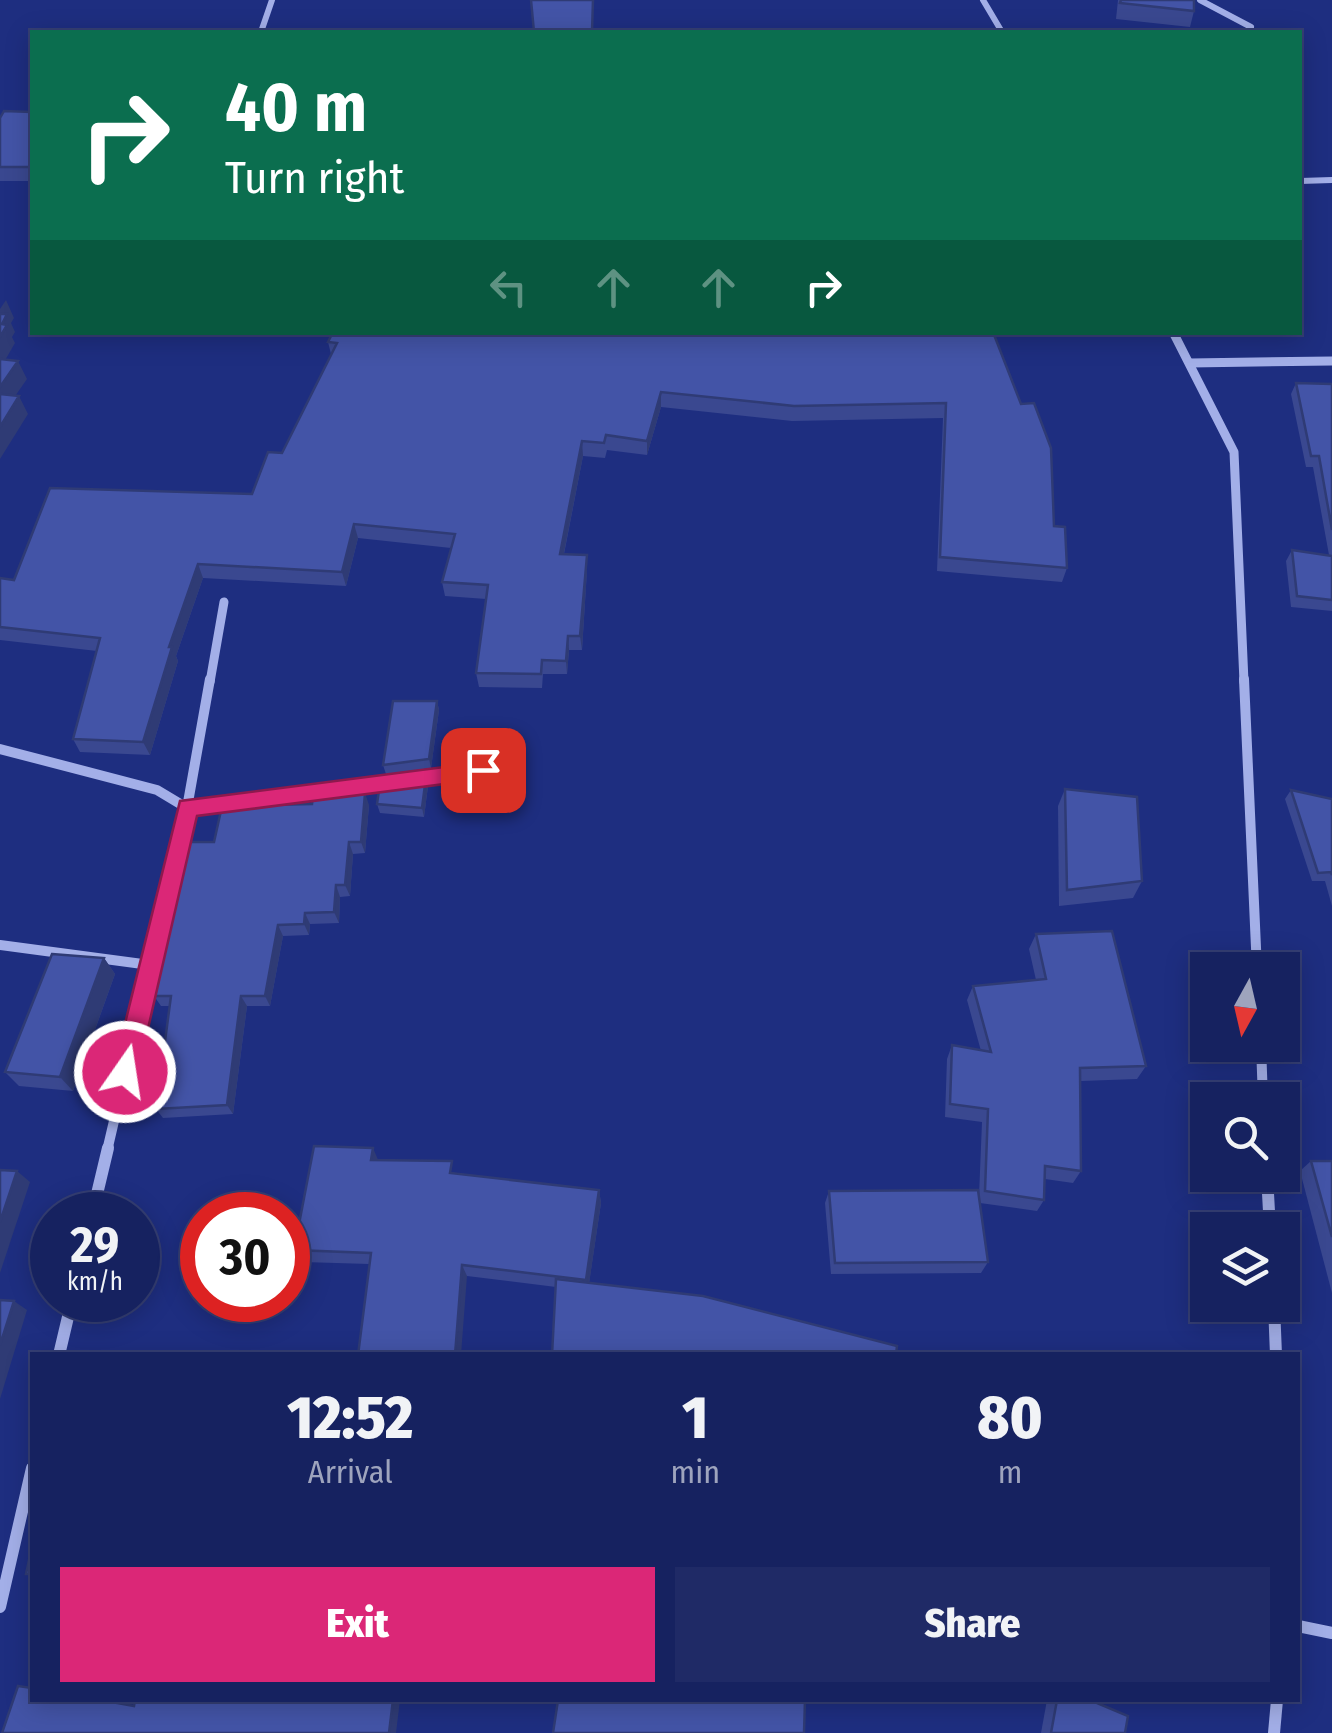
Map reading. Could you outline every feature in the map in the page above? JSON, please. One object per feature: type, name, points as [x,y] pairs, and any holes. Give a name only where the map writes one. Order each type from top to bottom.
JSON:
[{"type":"street","points":[[262,30],[272,0]]},
{"type":"street","points":[[983,0],[1001,30]]},
{"type":"street","points":[[1200,0],[1250,27]]},
{"type":"street","points":[[1302,181],[1332,180]]},
{"type":"street","points":[[1174,335],[1234,452],[1256,952]]},
{"type":"street","points":[[1190,364],[1332,362]]},
{"type":"street","points":[[97,1192],[188,808],[224,602]]},
{"type":"street","points":[[0,749],[158,790],[188,808],[483,770]]},
{"type":"street","points":[[0,946],[150,965]]},
{"type":"street","points":[[60,1352],[67,1322]]},
{"type":"street","points":[[1275,1322],[1276,1352]]},
{"type":"street","points":[[0,1608],[30,1477]]},
{"type":"street","points":[[1300,1626],[1332,1633]]},
{"type":"street","points":[[1274,1733],[1277,1702]]},
{"type":"building","points":[[531,0],[593,0],[592,30],[534,30]]},
{"type":"building","points":[[1194,0],[1194,11],[1120,3]]},
{"type":"building","points":[[4,111],[30,112],[30,167],[0,167],[0,118]]},
{"type":"building","points":[[0,314],[7,314],[2,324],[7,325],[0,337]]},
{"type":"building","points":[[332,335],[994,335],[1021,404],[1034,403],[1051,448],[1054,526],[1065,527],[1067,568],[940,557],[946,403],[794,406],[661,392],[647,441],[606,435],[604,443],[582,441],[560,554],[587,555],[580,636],[568,636],[566,661],[542,660],[541,674],[476,673],[488,585],[442,582],[455,534],[354,524],[342,572],[198,564],[169,647],[143,742],[73,739],[100,638],[0,627],[0,578],[14,580],[50,488],[252,494],[268,452],[282,453],[337,343],[328,342]]},
{"type":"building","points":[[0,359],[18,361],[0,387]]},
{"type":"building","points":[[1296,383],[1332,384],[1332,530],[1319,456],[1311,456]]},
{"type":"building","points":[[0,394],[19,396],[0,427]]},
{"type":"building","points":[[1292,550],[1332,556],[1332,600],[1297,596]]},
{"type":"building","points":[[393,701],[437,701],[429,759],[383,765]]},
{"type":"building","points":[[426,777],[422,808],[377,804],[380,783]]},
{"type":"building","points":[[1065,789],[1137,797],[1142,881],[1067,890]]},
{"type":"building","points":[[1291,790],[1332,799],[1332,875],[1318,873]]},
{"type":"building","points":[[365,793],[361,842],[349,842],[345,885],[336,885],[334,912],[305,913],[304,924],[278,925],[265,996],[241,996],[227,1105],[156,1109],[171,996],[154,996],[186,842],[214,842],[222,806],[312,804],[313,795]]},
{"type":"building","points":[[1112,931],[1146,1066],[1080,1068],[1081,1171],[1045,1166],[1044,1200],[985,1191],[988,1109],[950,1104],[952,1045],[991,1052],[973,986],[1046,979],[1036,934]]},
{"type":"building","points":[[52,954],[104,958],[60,1077],[5,1072]]},
{"type":"building","points":[[314,1146],[373,1148],[371,1160],[452,1161],[450,1173],[599,1190],[586,1280],[462,1265],[455,1352],[358,1352],[371,1253],[310,1251],[310,1192],[305,1192]]},
{"type":"building","points":[[1311,1161],[1332,1161],[1332,1237]]},
{"type":"building","points":[[0,1170],[17,1171],[0,1222]]},
{"type":"building","points":[[978,1190],[988,1262],[835,1263],[829,1191]]},
{"type":"building","points":[[556,1279],[703,1296],[897,1346],[896,1352],[552,1352]]},
{"type":"building","points":[[0,1300],[14,1301],[0,1345]]},
{"type":"building","points":[[18,1686],[30,1688],[30,1702],[112,1702],[134,1706],[135,1702],[393,1702],[389,1733],[2,1733]]},
{"type":"building","points":[[558,1702],[805,1702],[804,1733],[553,1733]]},
{"type":"building","points":[[1057,1702],[1095,1702],[1128,1716],[1125,1733],[1051,1733]]},
{"type":"route","points":[[125,1072],[188,808],[483,770]]}]
